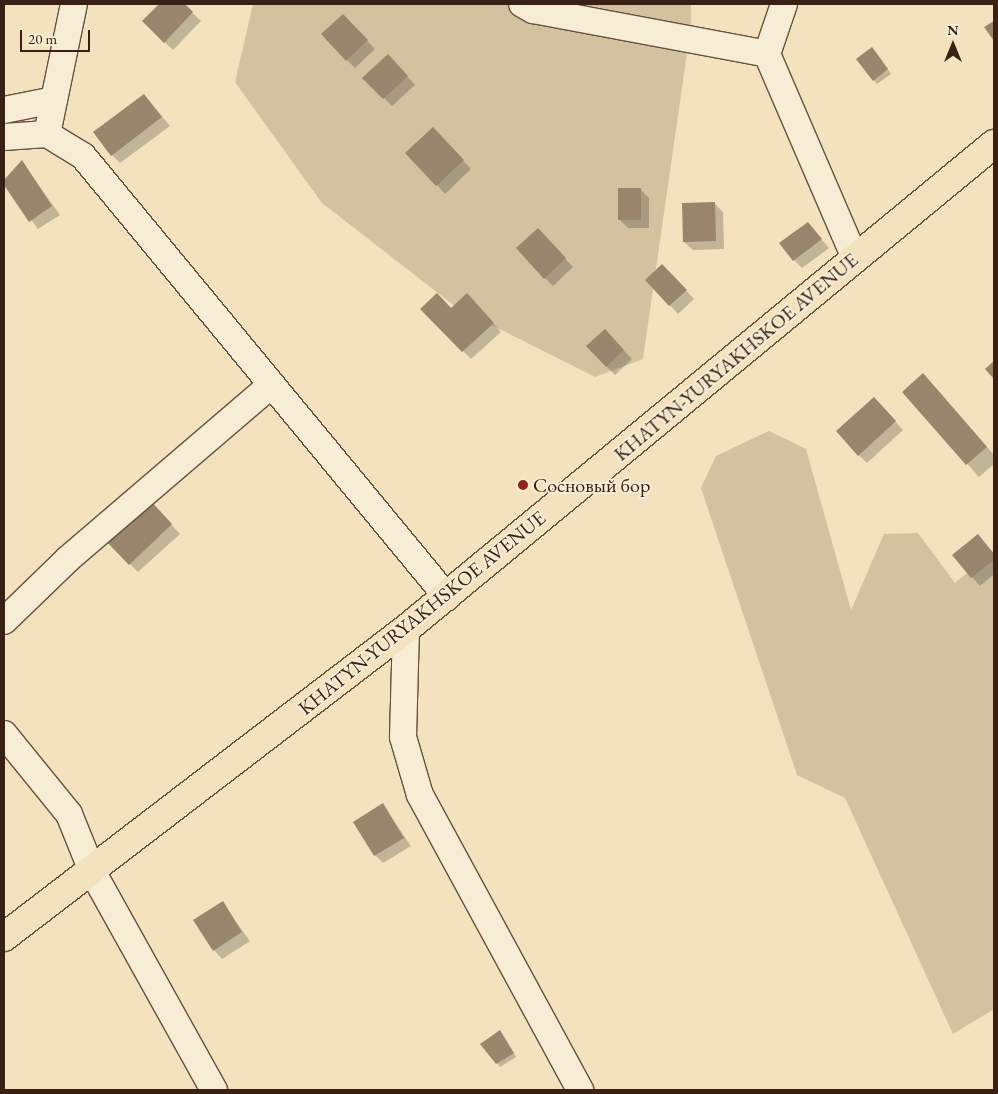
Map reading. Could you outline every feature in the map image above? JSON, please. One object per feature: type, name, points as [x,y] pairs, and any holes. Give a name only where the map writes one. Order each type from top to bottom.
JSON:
[{"type":"main road","name":"KHATYN-YURYAKHSKOE AVENUE","points":[[4,937],[406,630],[994,144]]},
{"type":"street","points":[[47,134],[74,4]]},
{"type":"street","points":[[522,4],[533,10],[767,54]]},
{"type":"street","points":[[784,4],[767,54],[855,258]]},
{"type":"street","points":[[4,110],[54,100]]},
{"type":"street","points":[[4,137],[47,134],[83,156],[447,597]]},
{"type":"street","points":[[4,621],[68,559],[271,385]]},
{"type":"street","points":[[406,630],[403,737],[420,795],[580,1090]]},
{"type":"street","points":[[4,734],[69,814],[92,871],[214,1090]]},
{"type":"shaded area","points":[[253,4],[691,4],[691,25],[643,359],[595,377],[456,307],[322,203],[235,82]]},
{"type":"shaded area","points":[[769,431],[806,449],[851,610],[884,534],[918,533],[955,583],[994,551],[994,1009],[953,1034],[845,798],[797,775],[701,488],[716,456]]},
{"type":"building","points":[[159,4],[185,4],[193,12],[164,43],[142,21]]},
{"type":"building","points":[[343,14],[368,40],[346,61],[321,34]]},
{"type":"building","points":[[994,21],[994,41],[984,27]]},
{"type":"building","points":[[872,47],[888,69],[873,81],[856,59]]},
{"type":"building","points":[[388,54],[408,76],[383,99],[362,78]]},
{"type":"building","points":[[144,94],[162,117],[111,156],[93,132]]},
{"type":"building","points":[[433,127],[464,160],[436,186],[405,153]]},
{"type":"building","points":[[22,160],[52,206],[29,222],[4,185],[4,180]]},
{"type":"building","points":[[618,188],[641,188],[641,220],[618,220]]},
{"type":"building","points":[[715,202],[716,241],[683,242],[682,203]]},
{"type":"building","points":[[808,222],[822,239],[793,261],[779,243]]},
{"type":"building","points":[[538,228],[566,258],[544,279],[516,248]]},
{"type":"building","points":[[662,264],[687,290],[669,306],[645,280]]},
{"type":"building","points":[[437,293],[451,308],[467,293],[494,323],[462,352],[420,309]]},
{"type":"building","points":[[605,329],[624,350],[606,367],[586,346]]},
{"type":"building","points":[[994,361],[994,379],[985,369]]},
{"type":"building","points":[[923,373],[987,447],[966,465],[902,392]]},
{"type":"building","points":[[874,397],[896,421],[858,456],[836,431]]},
{"type":"building","points":[[149,499],[172,524],[129,565],[105,540]]},
{"type":"building","points":[[978,534],[994,554],[994,560],[971,578],[952,555]]},
{"type":"building","points":[[383,803],[404,838],[374,856],[353,822]]},
{"type":"building","points":[[223,901],[242,932],[213,951],[193,920]]},
{"type":"building","points":[[500,1030],[514,1053],[496,1064],[480,1044]]},
{"type":"place","name":"Сосновый бор","points":[[523,485]]}]
